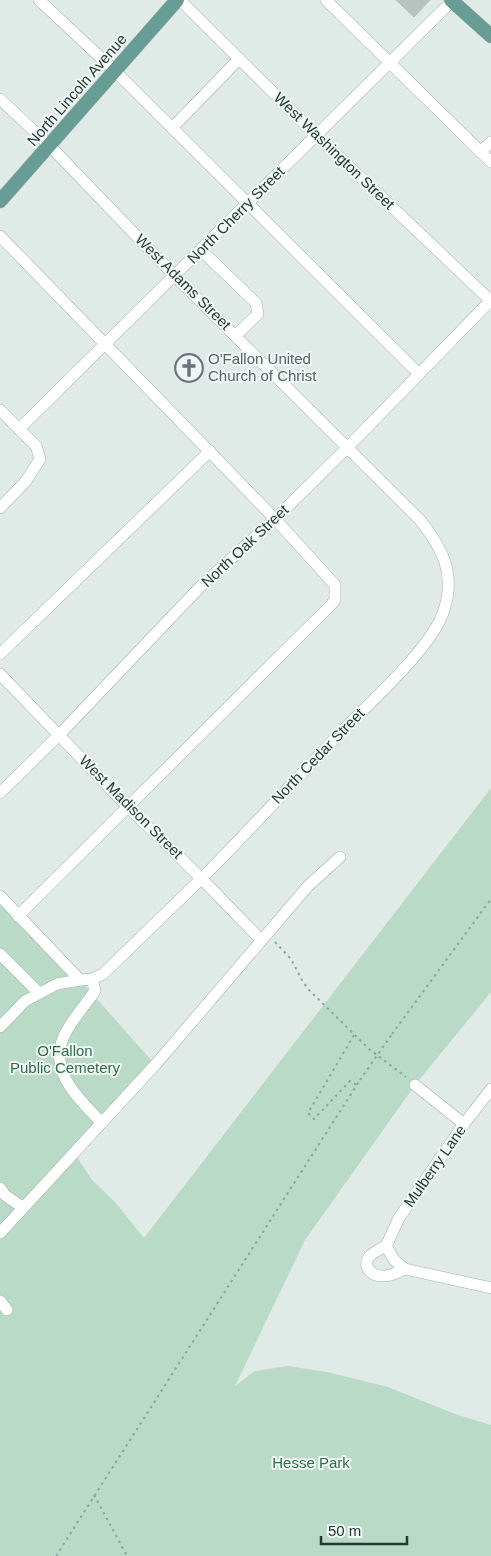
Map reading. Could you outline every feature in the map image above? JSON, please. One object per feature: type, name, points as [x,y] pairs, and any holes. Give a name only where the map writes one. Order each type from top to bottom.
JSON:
[{"type":"main road","name":"North Lincoln Avenue","points":[[0,201],[178,0]]},
{"type":"main road","points":[[452,0],[491,36]]},
{"type":"street","points":[[39,0],[115,71],[418,374]]},
{"type":"street","name":"West Washington Street","points":[[178,0],[316,135],[491,300]]},
{"type":"street","points":[[326,0],[491,162]]},
{"type":"street","name":"North Cherry Street","points":[[19,429],[452,0]]},
{"type":"street","points":[[172,128],[239,59]]},
{"type":"street","name":"West Adams Street","points":[[0,99],[50,146],[175,276],[402,501]]},
{"type":"street","points":[[480,152],[491,142]]},
{"type":"street","points":[[0,236],[210,451],[335,585],[335,600],[329,607],[18,916]]},
{"type":"street","points":[[201,250],[256,303],[258,314],[236,335]]},
{"type":"street","name":"North Oak Street","points":[[0,794],[201,586],[275,519],[491,300]]},
{"type":"street","points":[[0,410],[36,446],[40,459],[26,481],[0,508]]},
{"type":"street","points":[[0,654],[210,451]]},
{"type":"street","name":"North Cedar Street","points":[[92,979],[103,974],[201,878],[402,669],[434,632],[444,611],[449,587],[446,560],[436,540],[402,501]]},
{"type":"street","name":"West Madison Street","points":[[0,674],[128,807],[264,937]]},
{"type":"street","points":[[0,1233],[156,1064],[308,886],[340,857]]},
{"type":"street","points":[[0,896],[80,980]]},
{"type":"street","points":[[0,954],[39,993]]},
{"type":"street","points":[[0,1027],[26,1000],[39,993],[57,984],[92,979],[95,990],[64,1035],[60,1051],[60,1067],[72,1092],[101,1122]]},
{"type":"street","points":[[415,1085],[464,1124]]},
{"type":"street","name":"Mulberry Lane","points":[[405,1270],[382,1277],[368,1270],[367,1262],[370,1256],[386,1246],[399,1218],[464,1124],[491,1089]]},
{"type":"street","points":[[0,1188],[5,1195],[22,1207]]},
{"type":"street","points":[[386,1246],[394,1260],[405,1270],[491,1288]]},
{"type":"path","points":[[56,1556],[360,1080],[491,899]]},
{"type":"path","points":[[264,937],[291,958],[309,990],[354,1035],[415,1085]]},
{"type":"path","points":[[354,1035],[308,1113],[314,1119],[350,1081],[357,1085]]},
{"type":"path","points":[[94,1495],[127,1556]]},
{"type":"green space","points":[[491,788],[491,992],[415,1085],[305,1240],[235,1386],[255,1371],[288,1366],[327,1372],[388,1387],[455,1414],[491,1425],[491,1556],[0,1556],[0,899],[80,980],[152,1061],[71,1148],[92,1180],[115,1202],[144,1238]]},
{"type":"building","points":[[396,0],[430,0],[414,17]]},
{"type":"place","name":"O'Fallon United Church of Christ","points":[[189,368]]},
{"type":"park label","name":"O'Fallon Public Cemetery","points":[[65,1060]]},
{"type":"park label","name":"Hesse Park","points":[[311,1463]]}]
